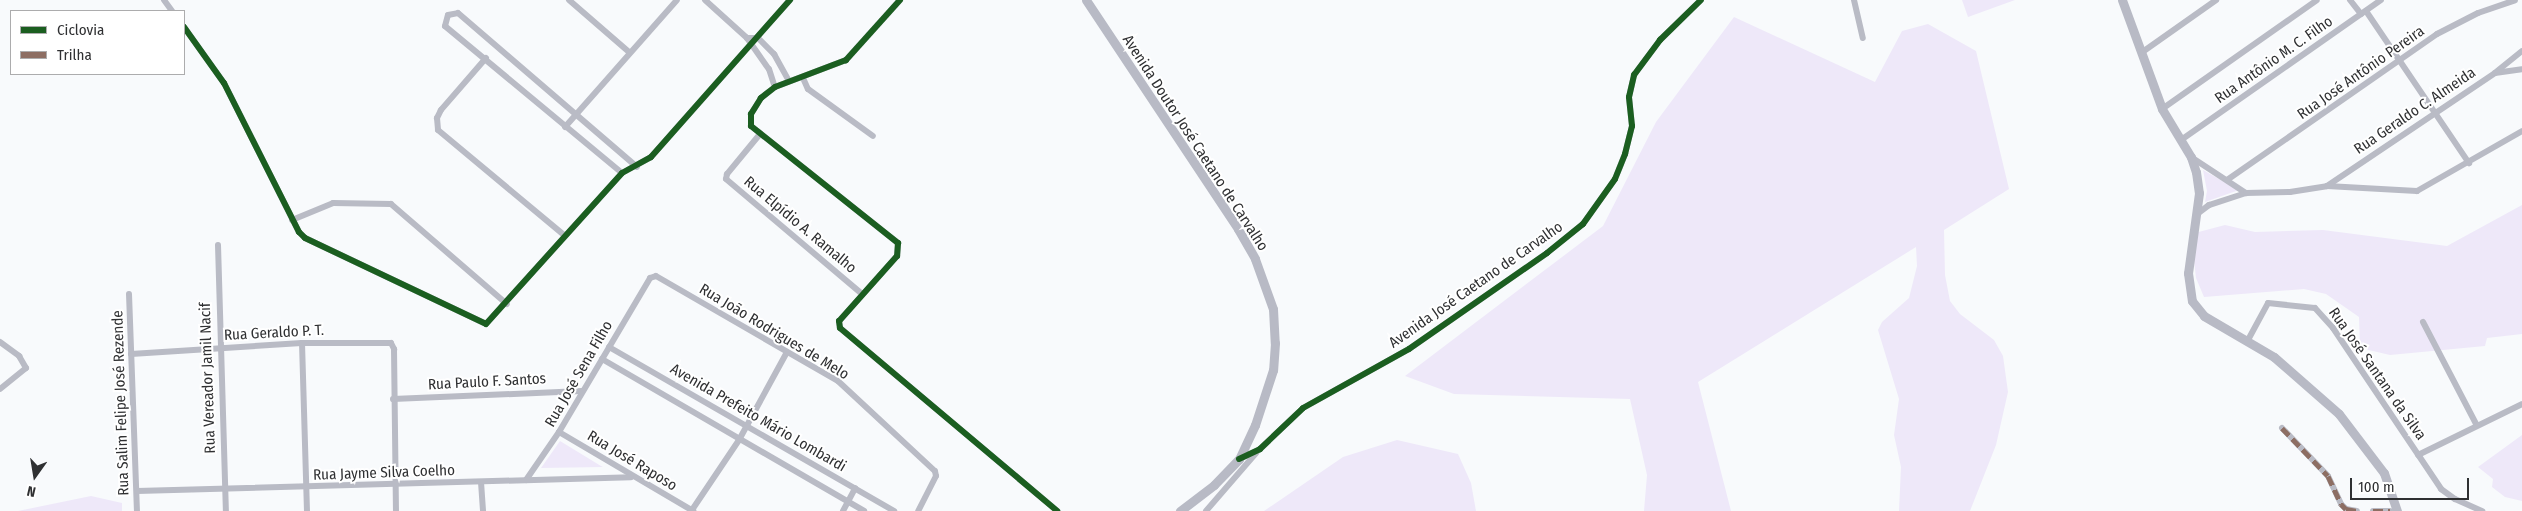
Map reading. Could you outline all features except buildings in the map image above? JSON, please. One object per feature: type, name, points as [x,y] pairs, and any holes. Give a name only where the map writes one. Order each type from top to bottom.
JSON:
[{"type":"main road","name":"Avenida Doutor José Caetano de Carvalho","points":[[1086,0],[1238,229],[1264,282],[1273,309],[1275,343],[1273,370],[1266,397],[1238,458],[1214,485],[1180,511]]},
{"type":"main road","points":[[2122,0],[2162,109],[2191,157],[2199,193],[2189,282],[2192,301],[2204,316],[2248,340],[2274,357],[2339,414],[2384,473],[2397,511]]},
{"type":"street","points":[[569,0],[629,52]]},
{"type":"street","points":[[565,127],[629,52],[677,0]]},
{"type":"street","points":[[705,0],[747,38],[769,69],[775,87]]},
{"type":"street","points":[[185,28],[224,83],[292,220],[305,238],[481,324],[490,323],[622,173],[637,167],[650,157],[751,46],[790,0]]},
{"type":"street","points":[[900,0],[846,60],[803,78],[775,87],[761,98],[751,114],[751,126],[898,243],[897,256],[839,321],[840,328],[1057,511]]},
{"type":"street","name":"Avenida José Caetano de Carvalho","points":[[1238,458],[1260,448],[1303,408],[1409,349],[1547,253],[1583,224],[1615,179],[1625,154],[1632,126],[1629,97],[1634,75],[1660,40],[1701,0]]},
{"type":"street","points":[[1854,0],[1863,38]]},
{"type":"street","points":[[2141,54],[2216,0]]},
{"type":"street","points":[[2162,109],[2316,0]]},
{"type":"street","points":[[2350,0],[2363,12],[2399,60],[2469,163]]},
{"type":"street","name":"Rua Antônio M. C. Filho","points":[[2181,140],[2363,12],[2370,3],[2381,0]]},
{"type":"street","name":"Rua José Antônio Pereira","points":[[2227,180],[2312,124],[2399,60],[2457,24],[2516,0]]},
{"type":"street","points":[[622,173],[565,127],[486,58],[445,26],[448,14],[458,13],[637,167]]},
{"type":"street","points":[[747,38],[758,38],[783,66],[789,81]]},
{"type":"street","points":[[2494,73],[2522,51]]},
{"type":"street","points":[[486,58],[441,110],[437,118],[438,130],[565,236]]},
{"type":"street","name":"Rua Geraldo C. Almeida","points":[[2327,186],[2433,112],[2494,73],[2522,70]]},
{"type":"street","points":[[803,78],[808,89],[873,136]]},
{"type":"street","points":[[2197,214],[2209,205],[2246,193],[2290,192],[2327,186],[2417,192],[2522,131]]},
{"type":"street","name":"Rua Elpídio A. Ramalho","points":[[760,134],[727,174],[726,179],[862,294]]},
{"type":"street","points":[[2191,157],[2246,193]]},
{"type":"street","points":[[292,220],[333,203],[391,204],[507,304]]},
{"type":"street","name":"Rua Vereador Jamil Nacif","points":[[218,245],[219,349],[226,511]]},
{"type":"street","name":"Rua João Rodrigues de Melo","points":[[650,278],[656,276],[838,381],[935,470],[936,476],[918,511]]},
{"type":"street","name":"Rua José Sena Filho","points":[[526,480],[559,432],[650,278]]},
{"type":"street","name":"Rua Salim Felipe José Rezende","points":[[129,294],[137,511]]},
{"type":"street","name":"Rua José Santana da Silva","points":[[2248,340],[2268,303],[2315,308],[2333,328],[2447,494],[2482,511]]},
{"type":"street","points":[[2423,322],[2476,424]]},
{"type":"street","points":[[0,342],[18,356],[26,368],[0,389]]},
{"type":"street","name":"Rua Geraldo P. T.","points":[[131,354],[302,343],[388,342],[394,349],[393,399]]},
{"type":"street","points":[[302,343],[307,511]]},
{"type":"street","name":"Avenida Prefeito Mário Lombardi","points":[[609,347],[894,511]]},
{"type":"street","points":[[692,511],[739,440],[787,352]]},
{"type":"street","name":"Avenida Prefeito Mário Lombardi","points":[[602,359],[864,511]]},
{"type":"street","name":"Rua Paulo F. Santos","points":[[393,399],[582,391]]},
{"type":"street","points":[[393,399],[396,511]]},
{"type":"street","points":[[2418,454],[2476,424],[2522,404]]},
{"type":"street","points":[[2282,428],[2328,476],[2341,504],[2346,509],[2358,511]]},
{"type":"street","name":"Rua José Raposo","points":[[559,432],[631,477],[692,511]]},
{"type":"street","points":[[1206,511],[1260,448]]},
{"type":"street","name":"Rua Jayme Silva Coelho","points":[[137,491],[306,489],[631,477]]},
{"type":"street","points":[[481,482],[483,511]]},
{"type":"street","points":[[844,511],[855,488]]},
{"type":"street","points":[[2373,511],[2390,511]]},
{"type":"shaded area","points":[[1962,0],[2015,0],[1968,17]]},
{"type":"shaded area","points":[[1734,17],[1875,82],[1902,31],[1928,24],[1976,51],[2009,189],[1944,230],[1945,275],[1950,301],[1960,314],[1994,340],[2003,356],[2008,392],[1996,445],[1970,511],[1899,511],[1901,467],[1894,435],[1899,399],[1878,330],[1882,322],[1909,298],[1917,266],[1916,247],[1698,382],[1731,511],[1644,511],[1647,475],[1630,399],[1454,394],[1405,376],[1603,226],[1656,122]]},
{"type":"shaded area","points":[[2203,170],[2239,190],[2205,202],[2207,191]]},
{"type":"shaded area","points":[[2522,205],[2522,334],[2487,338],[2485,346],[2390,355],[2360,348],[2359,317],[2326,294],[2304,289],[2204,297],[2196,278],[2191,234],[2225,225],[2255,232],[2323,230],[2447,246]]},
{"type":"shaded area","points":[[2522,435],[2522,501],[2505,497],[2492,487],[2493,479],[2478,467]]},
{"type":"shaded area","points":[[1397,440],[1458,454],[1471,483],[1476,511],[1264,511],[1343,457]]},
{"type":"shaded area","points":[[560,441],[601,466],[603,467],[541,468]]},
{"type":"shaded area","points":[[91,496],[122,503],[122,511],[18,511]]},
{"type":"marked path","points":[[2282,428],[2328,476],[2341,504],[2346,509],[2357,511]]},
{"type":"marked path","points":[[2373,511],[2390,511]]},
{"type":"cycle path","points":[[185,28],[224,83],[299,232],[305,238],[486,324],[622,173],[651,157],[790,0]]},
{"type":"cycle path","points":[[900,0],[846,60],[775,87],[761,98],[751,114],[751,126],[898,243],[897,256],[839,321],[840,328],[1057,511]]},
{"type":"cycle path","points":[[1239,459],[1260,449],[1303,408],[1409,349],[1547,253],[1583,224],[1615,179],[1625,154],[1632,126],[1629,97],[1634,75],[1660,40],[1701,0]]}]
